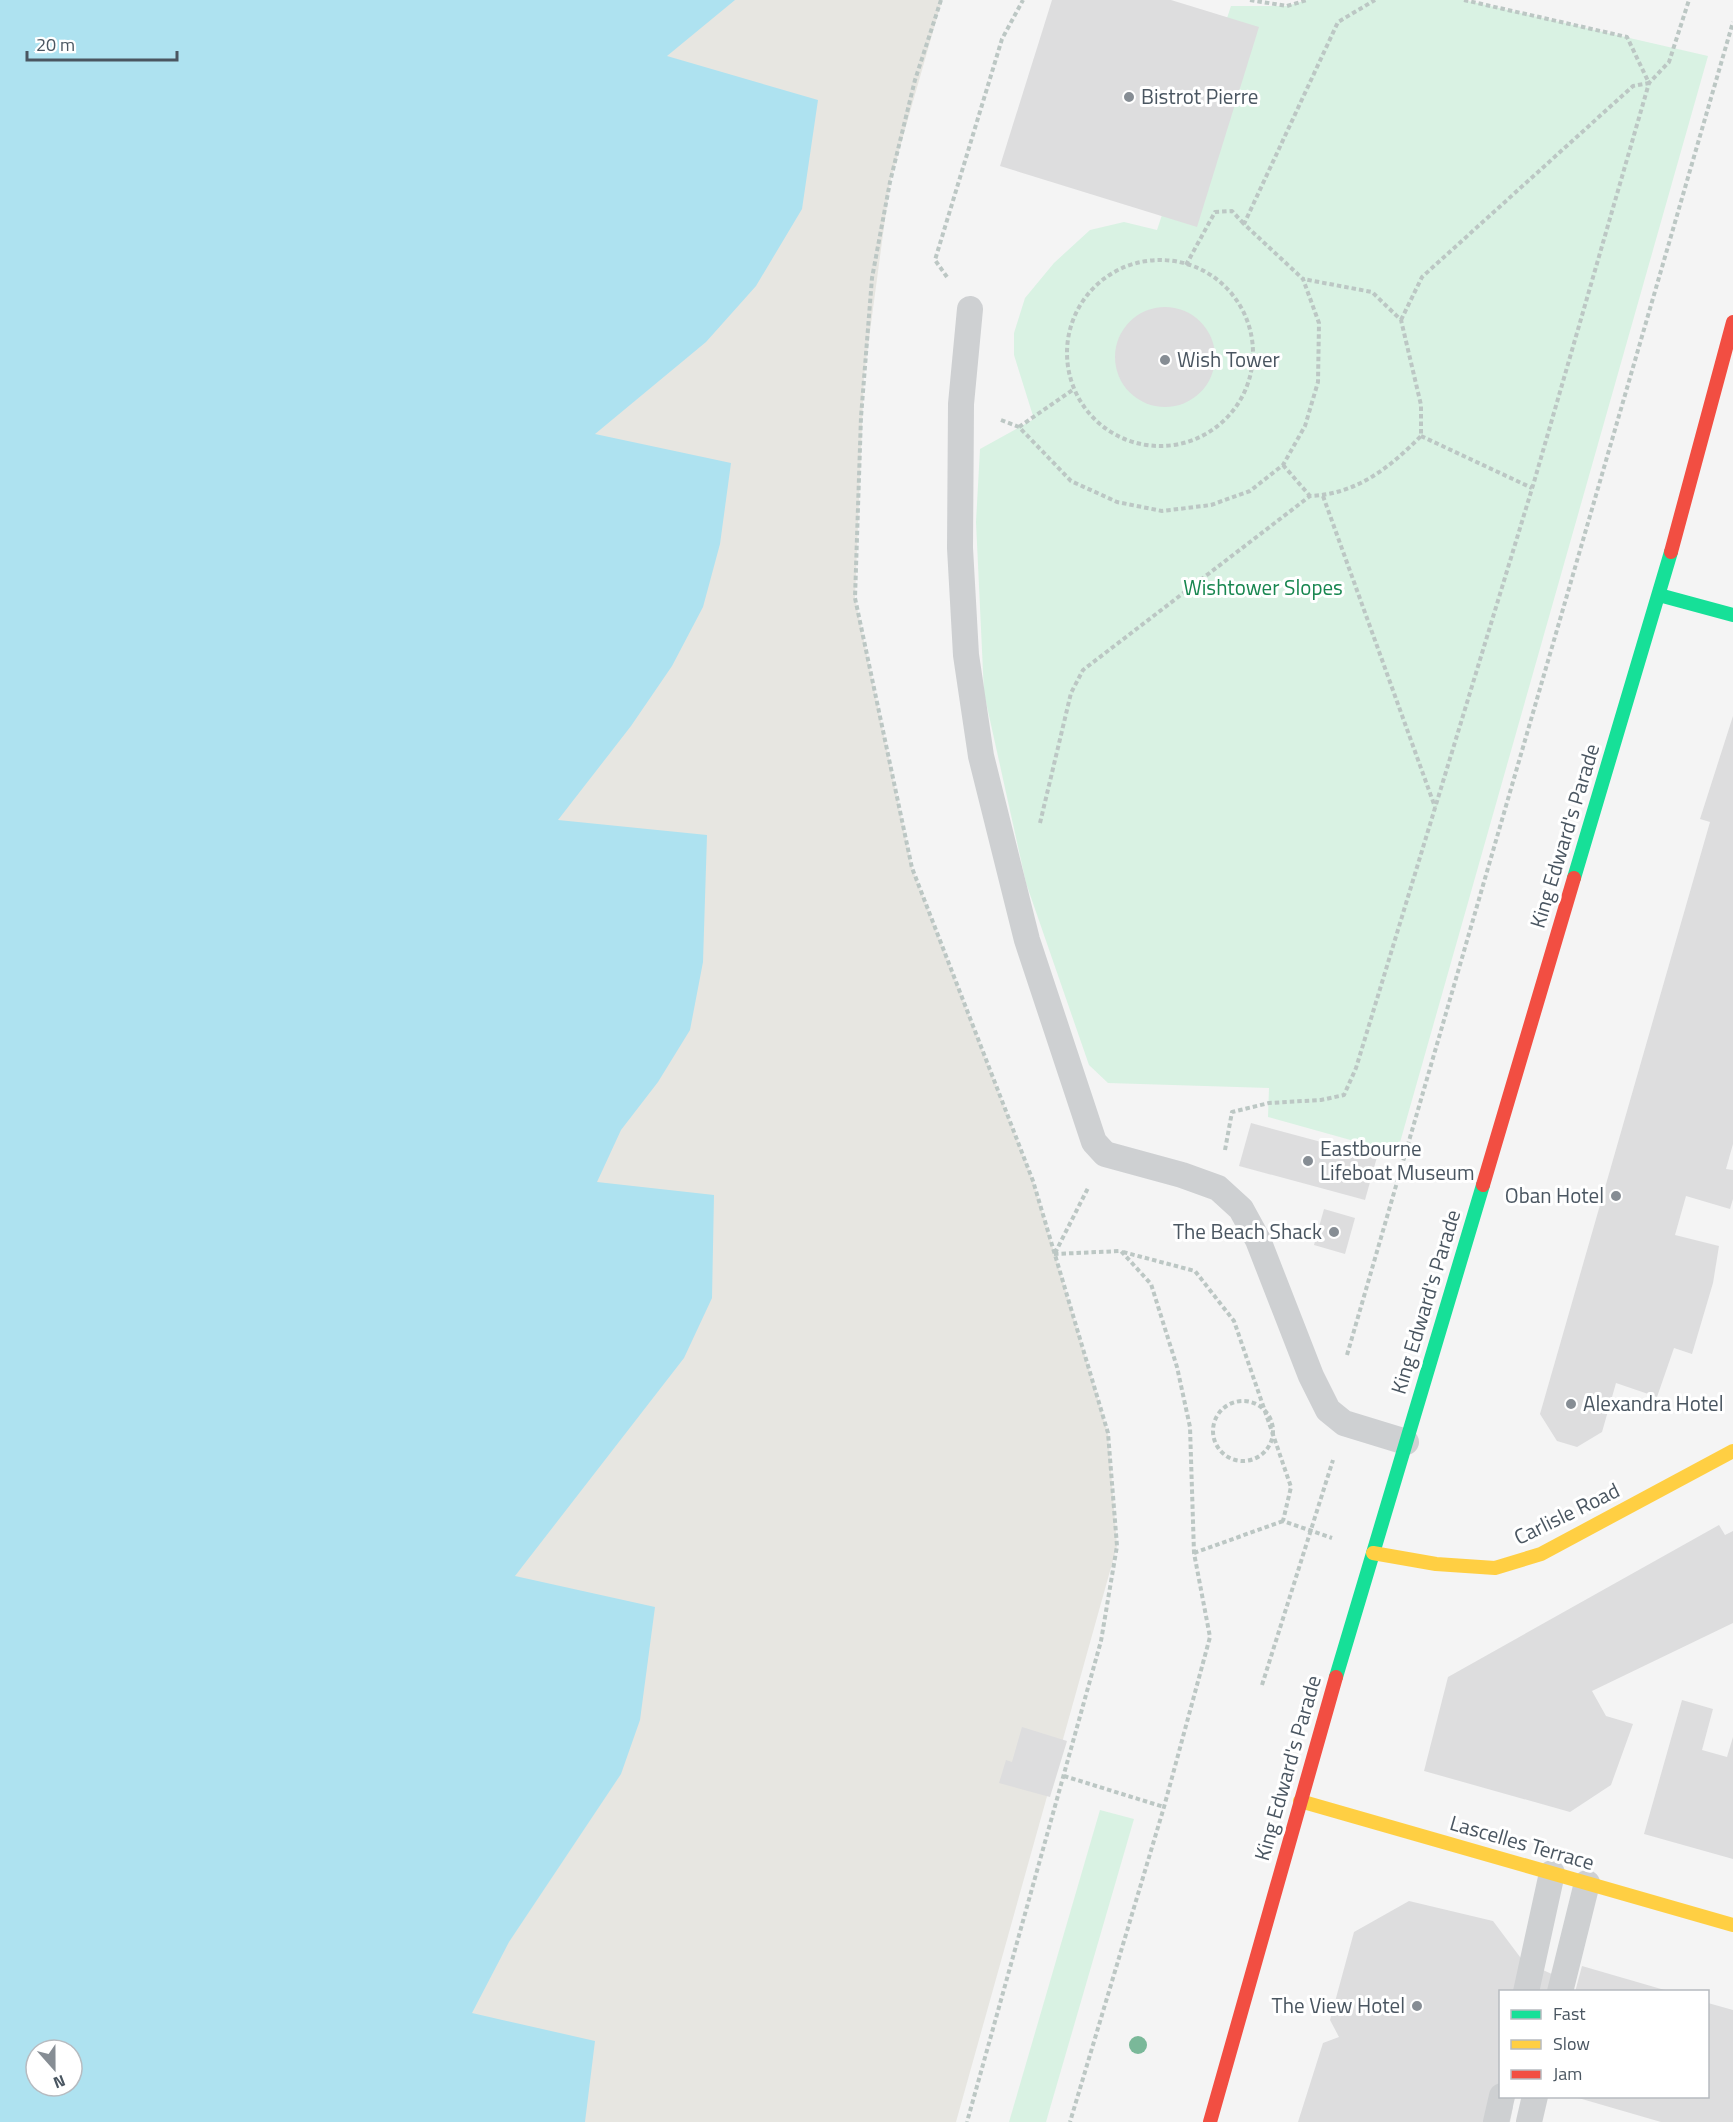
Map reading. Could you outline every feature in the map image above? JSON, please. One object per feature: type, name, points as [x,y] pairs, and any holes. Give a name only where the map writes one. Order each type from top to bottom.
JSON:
[{"type":"main road","name":"King Edward's Parade","points":[[1210,2122],[1372,1553],[1729,356],[1733,322]]},
{"type":"main road","points":[[1659,595],[1733,615]]},
{"type":"main road","name":"Carlisle Road","points":[[1372,1553],[1436,1564],[1495,1568],[1541,1554],[1733,1451]]},
{"type":"main road","name":"Lascelles Terrace","points":[[1300,1801],[1733,1925]]},
{"type":"lane","points":[[970,309],[961,404],[960,548],[966,655],[981,756],[1027,940],[1094,1142],[1105,1154],[1182,1175],[1218,1188],[1241,1209],[1258,1240],[1311,1376],[1328,1410],[1344,1423],[1406,1442]]},
{"type":"lane","points":[[1526,1990],[1552,1873]]},
{"type":"lane","points":[[1560,1990],[1587,1883]]},
{"type":"lane","points":[[1496,2122],[1502,2098]]},
{"type":"lane","points":[[1528,2122],[1535,2098]]},
{"type":"path","points":[[941,0],[915,80],[890,182],[872,278],[861,417],[855,597],[912,868],[1033,1181],[1108,1433],[1117,1546],[1101,1641],[967,2122]]},
{"type":"path","points":[[970,309],[935,260],[1002,39],[1023,0]]},
{"type":"path","points":[[1250,0],[1287,6],[1307,0]]},
{"type":"path","points":[[1244,224],[1338,22],[1375,0]]},
{"type":"path","points":[[1464,0],[1627,37],[1649,83]]},
{"type":"path","points":[[1218,1188],[1232,1112],[1269,1103],[1321,1100],[1344,1095],[1356,1068],[1532,488],[1649,83],[1669,62],[1689,0]]},
{"type":"path","points":[[1262,1685],[1344,1423],[1344,1364],[1733,22]]},
{"type":"path","points":[[1401,320],[1422,277],[1633,86],[1649,83]]},
{"type":"path","points":[[961,404],[1019,427],[1071,482],[1117,502],[1162,511],[1211,505],[1250,491],[1283,465],[1305,426],[1317,382],[1319,323],[1303,279],[1232,211],[1215,212],[1186,265]]},
{"type":"path","points":[[1165,261],[1186,265],[1216,279],[1235,299],[1249,326],[1253,356],[1247,386],[1232,413],[1209,432],[1180,444],[1150,446],[1120,438],[1095,421],[1077,397],[1074,389],[1067,368],[1067,340],[1075,314],[1090,291],[1112,274],[1137,263],[1165,261]]},
{"type":"path","points":[[1038,832],[1071,693],[1083,670],[1310,496],[1323,496],[1378,475],[1420,436],[1421,405],[1401,320],[1372,292],[1303,279]]},
{"type":"path","points":[[1019,427],[1074,389]]},
{"type":"path","points":[[1420,436],[1532,488]]},
{"type":"path","points":[[1283,465],[1310,496]]},
{"type":"path","points":[[1323,496],[1435,807]]},
{"type":"path","points":[[1054,1254],[1105,1154]]},
{"type":"path","points":[[1054,1254],[1121,1251],[1195,1271],[1234,1321],[1268,1413],[1291,1486],[1283,1521]]},
{"type":"path","points":[[1070,2122],[1164,1807],[1210,1636],[1194,1553],[1190,1427],[1177,1367],[1151,1284],[1121,1251]]},
{"type":"path","points":[[1268,1413],[1258,1404],[1250,1401],[1231,1403],[1216,1415],[1213,1435],[1223,1454],[1232,1459],[1242,1460],[1253,1459],[1262,1454],[1269,1446],[1273,1430]]},
{"type":"path","points":[[1194,1553],[1283,1521],[1372,1553]]},
{"type":"path","points":[[1064,1776],[1164,1807]]},
{"type":"green space","name":"Wishtower Slopes","points":[[1307,0],[1464,0],[1708,56],[1397,1153],[1268,1117],[1269,1088],[1108,1083],[1089,1065],[1026,883],[984,693],[976,522],[980,449],[1034,419],[1014,355],[1014,333],[1025,298],[1054,263],[1090,230],[1124,222],[1157,230],[1231,6],[1287,6]]},
{"type":"green space","points":[[1100,1810],[1134,1819],[1046,2122],[1009,2122]]},
{"type":"sand","points":[[410,0],[942,0],[890,182],[864,376],[855,598],[912,868],[1033,1181],[1108,1433],[1117,1546],[956,2122],[198,2122]]},
{"type":"water","points":[[0,0],[735,0],[667,56],[818,100],[802,209],[756,286],[706,342],[595,434],[731,463],[720,544],[703,607],[672,666],[631,726],[558,820],[707,835],[703,962],[690,1030],[658,1082],[621,1130],[597,1182],[714,1195],[712,1298],[684,1358],[515,1576],[655,1607],[640,1720],[621,1774],[509,1942],[472,2013],[595,2041],[585,2122],[0,2122]]},
{"type":"building","name":"Bistrot Pierre","points":[[1052,0],[1171,0],[1259,27],[1197,227],[1000,166]]},
{"type":"building","name":"Wish Tower","points":[[1165,307],[1193,315],[1207,329],[1215,357],[1207,385],[1193,399],[1165,407],[1137,399],[1123,385],[1115,357],[1123,329],[1137,315]]},
{"type":"building","points":[[1733,716],[1733,1144],[1726,1169],[1733,1170],[1733,1199],[1730,1209],[1686,1196],[1675,1235],[1719,1246],[1713,1283],[1692,1354],[1674,1348],[1657,1397],[1616,1383],[1602,1432],[1577,1447],[1557,1441],[1540,1414],[1710,822],[1700,819]]},
{"type":"building","name":"Eastbourne Lifeboat Museum","points":[[1251,1123],[1377,1157],[1365,1200],[1239,1166]]},
{"type":"building","name":"The Beach Shack","points":[[1324,1209],[1355,1218],[1345,1254],[1314,1245]]},
{"type":"building","points":[[1719,1525],[1725,1535],[1733,1531],[1733,1623],[1592,1691],[1606,1716],[1633,1724],[1611,1785],[1570,1812],[1424,1771],[1448,1677]]},
{"type":"building","points":[[1682,1700],[1713,1709],[1702,1750],[1727,1757],[1733,1737],[1733,1859],[1644,1834]]},
{"type":"building","points":[[1022,1727],[1067,1741],[1050,1797],[999,1783],[1006,1760],[1012,1762]]},
{"type":"building","name":"The View Hotel","points":[[1409,1901],[1493,1921],[1523,1961],[1554,1975],[1550,1990],[1499,1990],[1499,2098],[1507,2098],[1513,2107],[1510,2122],[1298,2122],[1323,2043],[1339,2037],[1330,2020],[1354,1932]]},
{"type":"building","points":[[1582,1966],[1665,1990],[1576,1990]]},
{"type":"building","points":[[1709,2003],[1733,2010],[1733,2122],[1661,2122],[1578,2098],[1709,2098]]},
{"type":"traffic: fast","points":[[1574,878],[1671,552]]},
{"type":"traffic: fast","points":[[1659,595],[1733,615]]},
{"type":"traffic: fast","points":[[1336,1677],[1483,1185]]},
{"type":"traffic: slow","points":[[1373,1553],[1436,1564],[1495,1568],[1541,1554],[1733,1451]]},
{"type":"traffic: slow","points":[[1300,1801],[1733,1925]]},
{"type":"traffic: jam","points":[[1671,552],[1733,322]]},
{"type":"traffic: jam","points":[[1483,1185],[1574,878]]},
{"type":"traffic: jam","points":[[1210,2122],[1336,1677]]},
{"type":"place","name":"Bistrot Pierre","points":[[1129,97]]},
{"type":"place","name":"Wish Tower","points":[[1165,360]]},
{"type":"place","name":"Eastbourne Lifeboat Museum","points":[[1308,1161]]},
{"type":"place","name":"Oban Hotel","points":[[1616,1196]]},
{"type":"place","name":"The Beach Shack","points":[[1334,1232]]},
{"type":"place","name":"Alexandra Hotel","points":[[1571,1404]]},
{"type":"place","name":"The View Hotel","points":[[1417,2006]]}]
